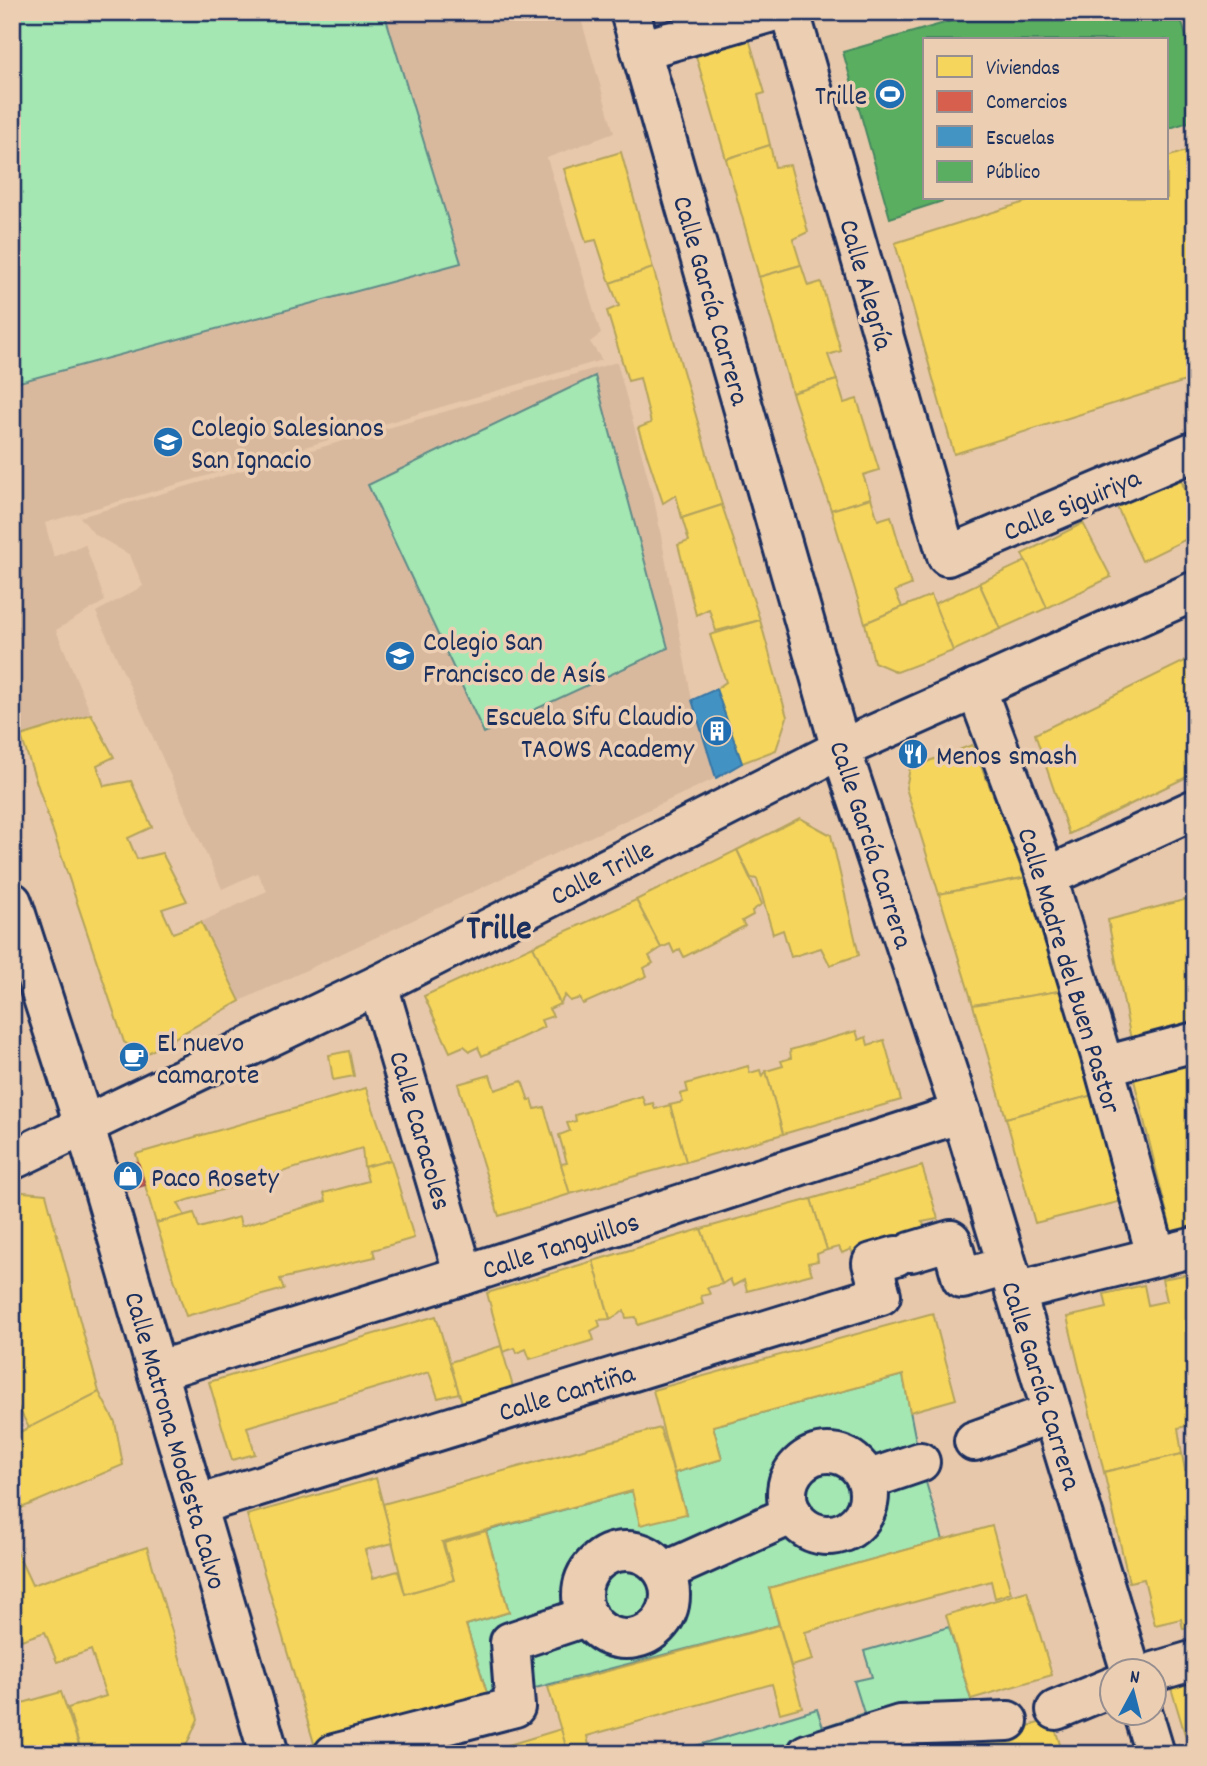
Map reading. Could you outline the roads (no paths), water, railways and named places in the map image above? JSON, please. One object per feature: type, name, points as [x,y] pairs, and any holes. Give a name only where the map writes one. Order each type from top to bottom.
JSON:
[{"type":"street","name":"Calle García Carrera","points":[[630,12],[841,749],[961,1113],[1127,1658]]},
{"type":"street","points":[[641,50],[772,12]]},
{"type":"street","name":"Calle Alegría","points":[[790,12],[947,556]]},
{"type":"street","name":"Calle Siguiriya","points":[[947,556],[1195,451]]},
{"type":"street","name":"Calle Trille","points":[[12,1160],[84,1128],[378,985],[841,749],[1195,591]]},
{"type":"street","name":"Calle Madre del Buen Pastor","points":[[976,688],[1047,877],[1104,1066],[1156,1255]]},
{"type":"street","points":[[1047,877],[1195,809]]},
{"type":"street","name":"Calle Matrona Modesta Calvo","points":[[12,902],[84,1128],[269,1754]]},
{"type":"street","name":"Calle Caracoles","points":[[378,985],[464,1275]]},
{"type":"street","points":[[1104,1066],[1195,1042]]},
{"type":"street","name":"Calle Tanguillos","points":[[157,1371],[464,1275],[961,1113]]},
{"type":"street","name":"Calle Cantiña","points":[[197,1505],[881,1294],[872,1263],[951,1240],[962,1279],[1011,1279]]},
{"type":"street","points":[[1011,1279],[1195,1247]]},
{"type":"street","points":[[974,1441],[1052,1413]]},
{"type":"street","points":[[837,1454],[850,1459],[867,1480],[867,1507],[851,1528],[839,1533],[813,1532],[793,1514],[787,1488],[800,1464],[811,1456],[837,1454]]},
{"type":"street","points":[[867,1480],[920,1462]]},
{"type":"street","points":[[664,1572],[793,1514]]},
{"type":"street","points":[[626,1550],[654,1560],[664,1572],[670,1585],[667,1612],[649,1633],[621,1639],[596,1627],[588,1616],[583,1588],[597,1561],[626,1550]]},
{"type":"street","points":[[334,1754],[515,1707],[510,1642],[588,1616]]},
{"type":"street","points":[[1168,1668],[1195,1660]]},
{"type":"street","points":[[1056,1710],[1098,1693]]},
{"type":"street","points":[[807,1754],[900,1725],[1008,1721]]},
{"type":"street","points":[[1147,1728],[1155,1754]]},
{"type":"place","name":"Trille","points":[[890,94]]},
{"type":"place","name":"Colegio Salesianos San Ignacio","points":[[168,442]]},
{"type":"place","name":"Colegio San Francisco de Asís","points":[[400,656]]},
{"type":"place","name":"Escuela Sifu Claudio TAOWS Academy","points":[[717,731]]},
{"type":"place","name":"Menos smash","points":[[913,754]]},
{"type":"place","name":"El nuevo camarote","points":[[134,1057]]},
{"type":"place","name":"Paco Rosety","points":[[128,1176]]},
{"type":"district","name":"Trille","points":[[499,926]]}]
